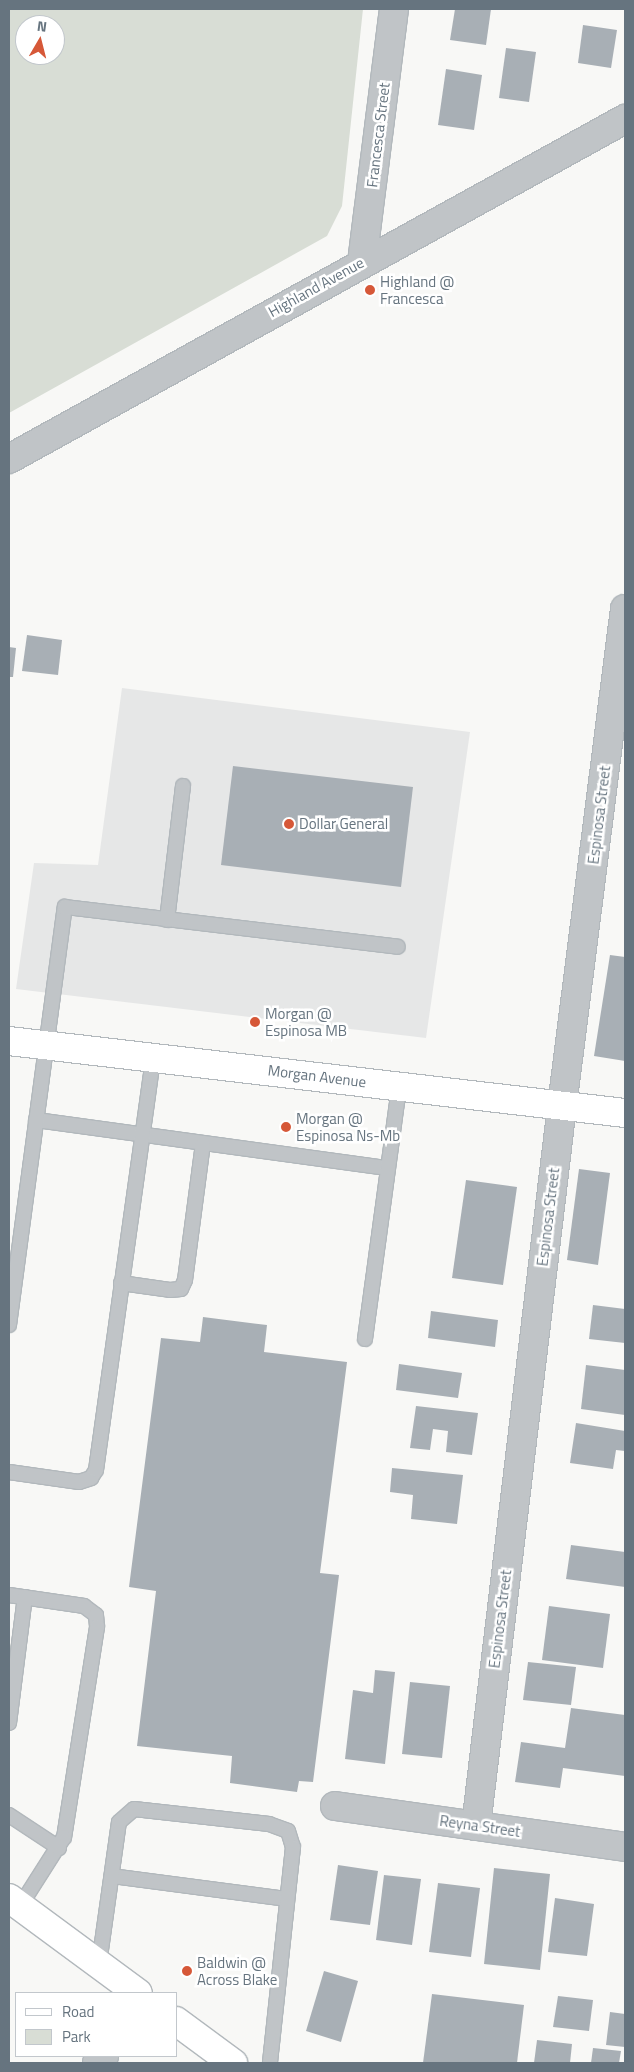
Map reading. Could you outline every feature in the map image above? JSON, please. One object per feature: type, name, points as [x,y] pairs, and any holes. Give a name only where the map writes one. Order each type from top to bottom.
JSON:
[{"type":"main road","name":"Morgan Avenue","points":[[9,1041],[625,1113]]},
{"type":"main road","points":[[15,1902],[137,1992]]},
{"type":"main road","points":[[178,2022],[233,2063]]},
{"type":"street","name":"Francesca Street","points":[[362,262],[394,9]]},
{"type":"street","name":"Highland Avenue","points":[[9,459],[362,262],[625,119]]},
{"type":"street","name":"Espinosa Street","points":[[476,1826],[562,1106],[625,609]]},
{"type":"street","name":"Reyna Street","points":[[335,1806],[625,1847]]},
{"type":"lane","points":[[167,920],[183,786]]},
{"type":"lane","points":[[9,1325],[65,907],[398,947]]},
{"type":"lane","points":[[9,1472],[79,1482],[91,1478],[96,1470],[153,1057]]},
{"type":"lane","points":[[365,1339],[399,1086]]},
{"type":"lane","points":[[36,1120],[388,1168]]},
{"type":"lane","points":[[121,1283],[170,1290],[181,1289],[185,1280],[203,1144]]},
{"type":"lane","points":[[9,1595],[84,1606],[96,1615],[97,1627],[69,1809],[59,1848],[15,1902]]},
{"type":"lane","points":[[9,1723],[25,1597]]},
{"type":"lane","points":[[99,1964],[119,1822],[134,1809],[269,1824],[288,1831],[293,1847],[270,2063]]},
{"type":"lane","points":[[9,1815],[59,1848]]},
{"type":"lane","points":[[112,1876],[286,1899]]},
{"type":"shaded area","points":[[122,688],[470,732],[426,1038],[16,989],[34,863],[98,865]]},
{"type":"green space","points":[[9,9],[363,9],[342,206],[327,236],[9,413]]},
{"type":"building","points":[[455,9],[491,9],[486,45],[450,40]]},
{"type":"building","points":[[583,25],[617,30],[611,68],[578,63]]},
{"type":"building","points":[[506,48],[536,52],[529,102],[499,98]]},
{"type":"building","points":[[446,69],[482,75],[474,130],[438,125]]},
{"type":"building","points":[[27,635],[62,640],[58,675],[22,671]]},
{"type":"building","points":[[9,647],[16,648],[13,677],[9,677]]},
{"type":"building","points":[[233,766],[413,787],[401,887],[221,865]]},
{"type":"building","points":[[610,955],[625,957],[625,1061],[594,1056]]},
{"type":"building","points":[[579,1169],[610,1173],[598,1265],[567,1260]]},
{"type":"building","points":[[466,1180],[517,1187],[503,1285],[452,1278]]},
{"type":"building","points":[[593,1305],[625,1309],[625,1343],[589,1339]]},
{"type":"building","points":[[431,1311],[498,1320],[495,1347],[428,1338]]},
{"type":"building","points":[[203,1317],[267,1325],[264,1352],[347,1362],[320,1573],[339,1575],[313,1782],[299,1781],[297,1792],[230,1783],[232,1756],[137,1746],[156,1591],[129,1587],[161,1338],[200,1342]]},
{"type":"building","points":[[399,1364],[462,1373],[458,1398],[396,1390]]},
{"type":"building","points":[[586,1365],[625,1370],[625,1415],[581,1409]]},
{"type":"building","points":[[416,1406],[478,1413],[472,1455],[446,1452],[448,1431],[433,1429],[430,1450],[410,1448]]},
{"type":"building","points":[[576,1423],[625,1431],[625,1451],[616,1450],[613,1469],[570,1463]]},
{"type":"building","points":[[392,1468],[463,1475],[457,1524],[411,1519],[413,1495],[390,1492]]},
{"type":"building","points":[[571,1545],[625,1552],[625,1587],[566,1579]]},
{"type":"building","points":[[549,1606],[610,1614],[603,1668],[542,1660]]},
{"type":"building","points":[[528,1662],[576,1667],[571,1705],[523,1700]]},
{"type":"building","points":[[375,1670],[395,1672],[385,1764],[345,1759],[353,1690],[373,1693]]},
{"type":"building","points":[[410,1682],[450,1686],[442,1758],[402,1754]]},
{"type":"building","points":[[571,1708],[625,1715],[625,1776],[563,1768],[560,1788],[515,1782],[521,1742],[565,1748]]},
{"type":"building","points":[[338,1865],[378,1871],[370,1925],[330,1920]]},
{"type":"building","points":[[494,1868],[550,1874],[540,1970],[484,1964]]},
{"type":"building","points":[[384,1875],[421,1879],[412,1945],[376,1940]]},
{"type":"building","points":[[438,1883],[480,1888],[471,1957],[429,1952]]},
{"type":"building","points":[[555,1898],[594,1904],[587,1956],[548,1952]]},
{"type":"building","points":[[324,1971],[358,1981],[341,2042],[306,2031]]},
{"type":"building","points":[[432,1994],[524,2005],[517,2063],[423,2063]]},
{"type":"building","points":[[558,1996],[593,2000],[589,2031],[553,2027]]},
{"type":"building","points":[[610,2012],[625,2014],[625,2047],[606,2045]]},
{"type":"building","points":[[537,2040],[572,2044],[570,2063],[534,2063]]},
{"type":"building","points":[[593,2048],[621,2051],[619,2063],[591,2063]]},
{"type":"place","name":"Highland @ Francesca","points":[[370,290]]},
{"type":"place","name":"Dollar General","points":[[289,824]]},
{"type":"place","name":"Morgan @ Espinosa MB","points":[[255,1022]]},
{"type":"place","name":"Morgan @ Espinosa Ns-Mb","points":[[286,1127]]},
{"type":"place","name":"Baldwin @ Across Blake","points":[[187,1971]]}]
